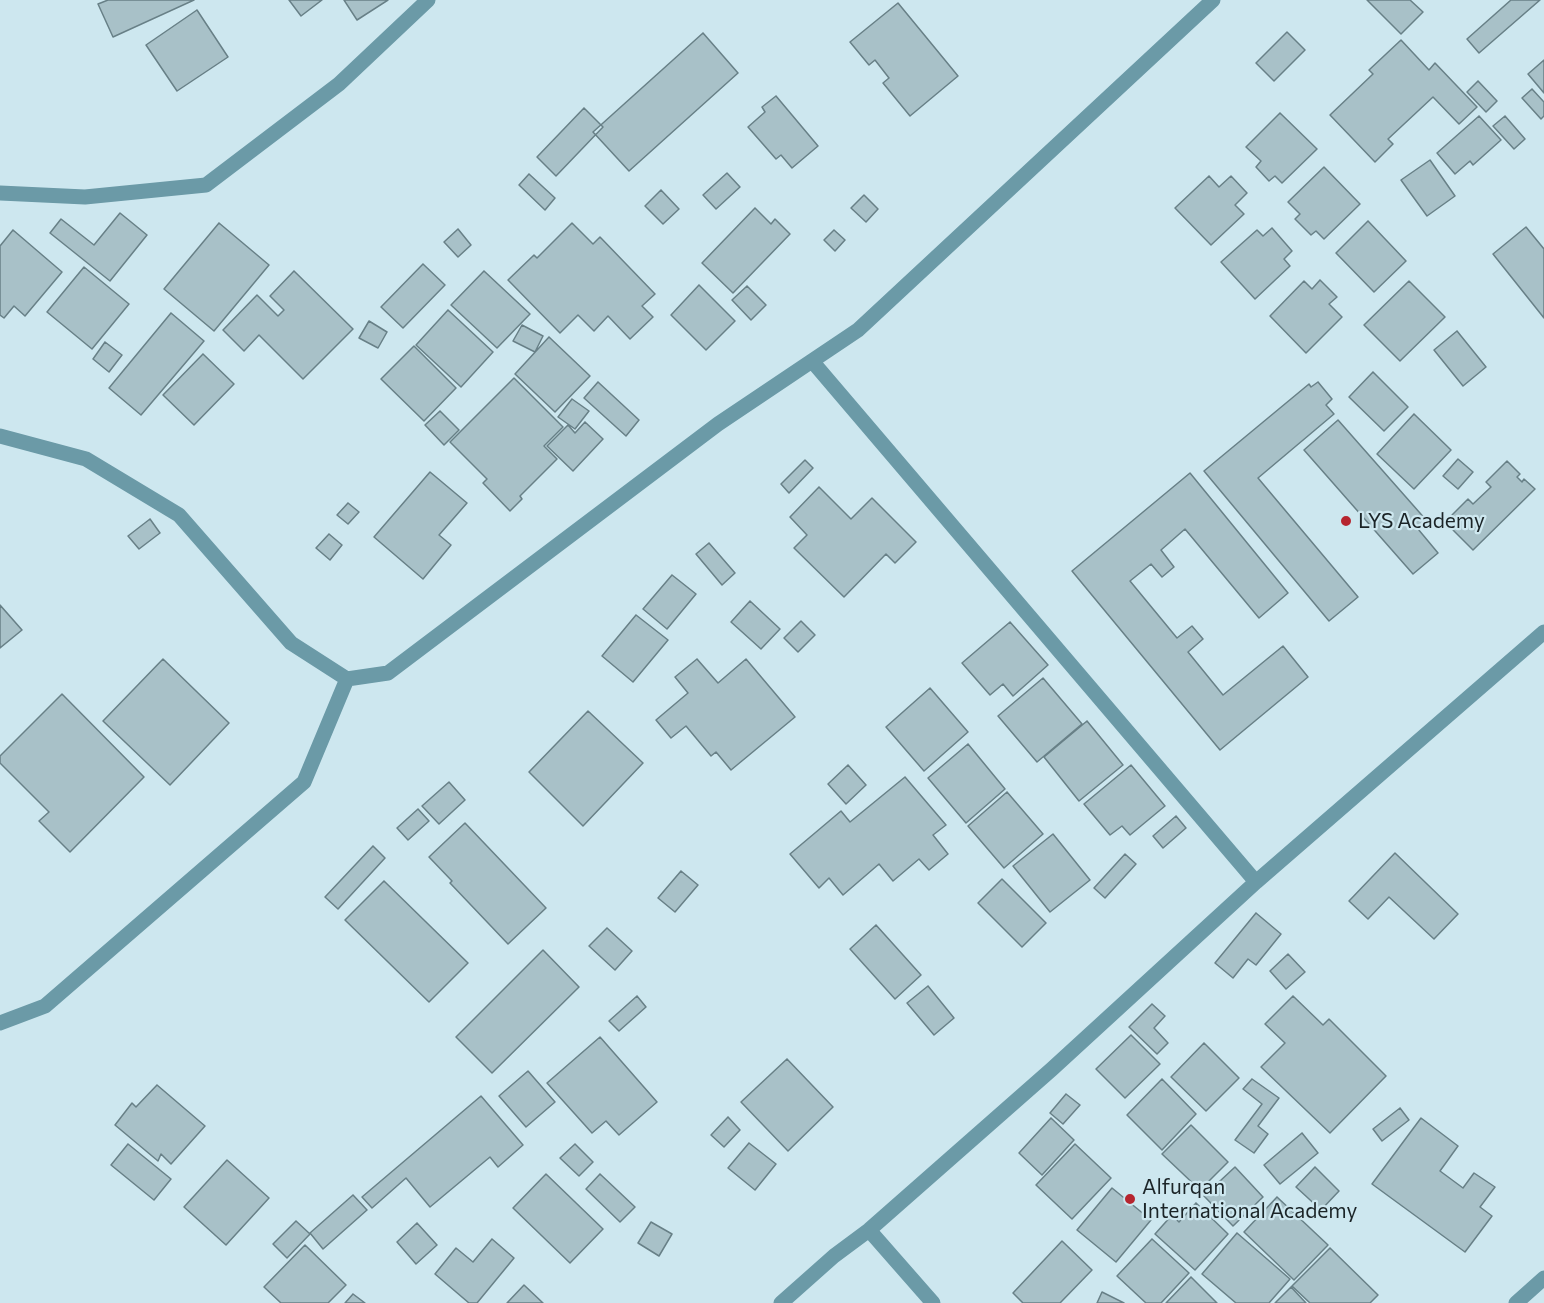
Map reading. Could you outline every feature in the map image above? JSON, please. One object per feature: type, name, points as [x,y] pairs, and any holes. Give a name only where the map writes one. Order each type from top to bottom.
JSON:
[{"type":"street","points":[[0,194],[85,197],[206,185],[339,84],[428,0]]},
{"type":"street","points":[[0,436],[86,459],[179,515],[291,643],[347,679],[388,673],[718,424],[858,330],[1213,0]]},
{"type":"street","points":[[812,361],[1256,882]]},
{"type":"street","points":[[781,1303],[834,1256],[869,1230],[1061,1061],[1256,882],[1544,632]]},
{"type":"street","points":[[0,1023],[45,1006],[304,782],[347,679]]},
{"type":"street","points":[[869,1230],[933,1303]]},
{"type":"street","points":[[1516,1303],[1544,1278]]},
{"type":"building","points":[[108,0],[194,0],[113,37],[98,4]]},
{"type":"building","points":[[289,0],[322,0],[301,16]]},
{"type":"building","points":[[344,0],[388,0],[357,20]]},
{"type":"building","points":[[1367,0],[1410,0],[1423,12],[1401,34]]},
{"type":"building","points":[[1511,0],[1540,0],[1479,53],[1467,39]]},
{"type":"building","points":[[898,3],[958,76],[910,116],[883,83],[889,78],[875,60],[869,65],[850,42]]},
{"type":"building","points":[[197,10],[228,57],[177,91],[146,45]]},
{"type":"building","points":[[1287,32],[1305,50],[1274,81],[1256,63]]},
{"type":"building","points":[[703,33],[738,73],[629,171],[593,132]]},
{"type":"building","points":[[1401,40],[1429,70],[1435,63],[1477,107],[1459,124],[1433,97],[1388,139],[1393,144],[1375,162],[1330,115],[1373,74],[1369,70]]},
{"type":"building","points":[[1544,60],[1544,93],[1528,74]]},
{"type":"building","points":[[1478,81],[1497,101],[1486,112],[1467,92]]},
{"type":"building","points":[[1532,89],[1544,102],[1544,116],[1541,119],[1522,98]]},
{"type":"building","points":[[776,96],[818,146],[792,168],[781,155],[776,159],[748,127],[765,112],[762,107]]},
{"type":"building","points":[[584,108],[603,127],[556,176],[537,157]]},
{"type":"building","points":[[1280,113],[1317,149],[1282,183],[1275,176],[1269,181],[1256,167],[1261,161],[1246,147]]},
{"type":"building","points":[[1479,116],[1501,140],[1473,165],[1470,161],[1455,174],[1437,153]]},
{"type":"building","points":[[1505,116],[1525,139],[1514,149],[1493,126]]},
{"type":"building","points":[[1430,160],[1455,196],[1427,216],[1401,180]]},
{"type":"building","points":[[1324,167],[1360,204],[1324,239],[1316,231],[1311,235],[1295,219],[1300,214],[1288,202]]},
{"type":"building","points":[[727,173],[740,187],[716,209],[703,195]]},
{"type":"building","points":[[529,174],[555,198],[545,210],[519,185]]},
{"type":"building","points":[[1209,176],[1219,187],[1231,176],[1247,193],[1235,205],[1244,214],[1211,245],[1175,208]]},
{"type":"building","points":[[661,190],[679,209],[663,224],[645,206]]},
{"type":"building","points":[[864,195],[878,209],[866,222],[851,208]]},
{"type":"building","points":[[755,208],[771,224],[775,219],[790,234],[733,293],[702,263]]},
{"type":"building","points":[[120,213],[147,235],[110,281],[50,233],[61,219],[94,245]]},
{"type":"building","points":[[1368,221],[1406,261],[1374,292],[1336,253]]},
{"type":"building","points":[[219,223],[269,265],[214,331],[164,289]]},
{"type":"building","points":[[572,223],[593,244],[600,237],[655,294],[642,306],[653,317],[630,339],[608,316],[594,331],[578,315],[560,333],[508,280],[534,255],[537,258]]},
{"type":"building","points":[[1526,227],[1544,249],[1544,318],[1493,254]]},
{"type":"building","points":[[1272,228],[1292,251],[1284,259],[1290,266],[1255,299],[1221,262],[1257,230],[1263,236]]},
{"type":"building","points":[[458,229],[471,245],[458,257],[444,242]]},
{"type":"building","points":[[13,230],[62,272],[25,316],[14,306],[4,318],[0,315],[0,246]]},
{"type":"building","points":[[834,230],[845,240],[835,251],[824,240]]},
{"type":"building","points":[[423,264],[445,285],[403,328],[381,307]]},
{"type":"building","points":[[84,267],[129,304],[92,349],[47,312]]},
{"type":"building","points":[[294,271],[353,329],[303,379],[259,335],[244,351],[223,330],[257,295],[278,316],[284,310],[270,296]]},
{"type":"building","points":[[484,271],[530,314],[497,348],[451,305]]},
{"type":"building","points":[[1320,280],[1337,297],[1329,304],[1342,317],[1306,353],[1270,316],[1304,281],[1312,289]]},
{"type":"building","points":[[1409,281],[1445,317],[1400,361],[1364,325]]},
{"type":"building","points":[[699,285],[735,321],[706,350],[671,315]]},
{"type":"building","points":[[747,286],[766,305],[751,320],[732,300]]},
{"type":"building","points":[[448,310],[493,352],[461,387],[416,345]]},
{"type":"building","points":[[171,313],[204,341],[141,415],[109,388]]},
{"type":"building","points":[[369,321],[387,332],[378,348],[359,338]]},
{"type":"building","points":[[522,325],[543,336],[535,352],[513,341]]},
{"type":"building","points":[[1457,331],[1486,367],[1463,386],[1434,350]]},
{"type":"building","points":[[549,337],[590,376],[555,412],[515,374]]},
{"type":"building","points":[[105,342],[122,355],[109,372],[93,359]]},
{"type":"building","points":[[414,346],[456,388],[424,421],[381,379]]},
{"type":"building","points":[[203,354],[234,384],[194,425],[163,395]]},
{"type":"building","points":[[1373,372],[1408,407],[1384,431],[1349,397]]},
{"type":"building","points":[[514,378],[563,427],[544,446],[557,459],[520,496],[522,499],[510,511],[483,483],[487,479],[450,442]]},
{"type":"building","points":[[598,382],[639,420],[626,436],[584,398]]},
{"type":"building","points":[[1318,382],[1332,399],[1326,405],[1334,414],[1258,478],[1358,597],[1329,621],[1204,471],[1309,384],[1311,387]]},
{"type":"building","points":[[572,399],[589,411],[575,429],[558,417]]},
{"type":"building","points":[[440,411],[459,430],[444,445],[425,425]]},
{"type":"building","points":[[1414,414],[1451,450],[1414,489],[1377,454]]},
{"type":"building","points":[[1338,420],[1427,521],[1418,529],[1438,553],[1413,574],[1304,450]]},
{"type":"building","points":[[585,422],[603,439],[573,471],[547,446],[568,425],[575,433]]},
{"type":"building","points":[[1458,459],[1473,472],[1458,489],[1443,476]]},
{"type":"building","points":[[805,460],[813,468],[789,493],[781,484]]},
{"type":"building","points":[[1507,461],[1520,474],[1517,477],[1522,482],[1524,479],[1535,489],[1473,550],[1445,522],[1468,499],[1473,504],[1491,487],[1486,482]]},
{"type":"building","points":[[430,472],[467,503],[439,535],[451,545],[423,579],[374,537]]},
{"type":"building","points":[[1190,473],[1288,593],[1259,618],[1185,529],[1161,550],[1174,567],[1162,577],[1151,564],[1130,581],[1177,638],[1192,626],[1203,639],[1188,652],[1223,695],[1283,646],[1308,677],[1220,750],[1072,571]]},
{"type":"building","points":[[819,487],[851,519],[872,498],[916,542],[895,563],[886,554],[844,597],[794,548],[807,535],[790,517]]},
{"type":"building","points":[[348,503],[359,512],[348,524],[337,515]]},
{"type":"building","points":[[150,519],[160,533],[139,549],[128,536]]},
{"type":"building","points":[[329,534],[342,545],[330,560],[316,548]]},
{"type":"building","points":[[709,543],[735,573],[722,585],[696,554]]},
{"type":"building","points":[[672,575],[696,594],[667,629],[643,609]]},
{"type":"building","points":[[750,601],[780,629],[761,649],[731,622]]},
{"type":"building","points":[[0,605],[22,630],[0,648]]},
{"type":"building","points":[[636,615],[668,640],[633,682],[602,656]]},
{"type":"building","points":[[801,621],[815,635],[798,652],[784,638]]},
{"type":"building","points":[[1010,622],[1048,665],[1013,696],[1003,684],[990,695],[962,663]]},
{"type":"building","points":[[163,659],[229,723],[170,785],[103,721]]},
{"type":"building","points":[[697,659],[718,683],[746,659],[795,717],[731,770],[716,752],[711,756],[686,726],[671,738],[656,720],[688,693],[675,677]]},
{"type":"building","points":[[1043,678],[1082,724],[1037,762],[998,716]]},
{"type":"building","points":[[930,688],[968,732],[924,771],[886,727]]},
{"type":"building","points":[[62,694],[144,777],[70,852],[39,821],[49,812],[0,763],[0,756]]},
{"type":"building","points":[[588,711],[643,763],[583,826],[529,772]]},
{"type":"building","points":[[1087,721],[1123,765],[1079,801],[1044,757]]},
{"type":"building","points":[[968,744],[1005,789],[966,823],[928,778]]},
{"type":"building","points":[[848,765],[866,785],[846,804],[828,784]]},
{"type":"building","points":[[1131,765],[1165,806],[1130,835],[1122,826],[1110,835],[1084,804]]},
{"type":"building","points":[[905,777],[946,825],[933,835],[948,854],[929,870],[919,859],[893,881],[879,864],[843,895],[829,878],[819,888],[790,854],[841,811],[850,822]]},
{"type":"building","points":[[449,782],[465,800],[439,824],[422,806]]},
{"type":"building","points":[[1007,792],[1043,834],[1004,868],[968,826]]},
{"type":"building","points":[[418,809],[429,821],[408,840],[397,828]]},
{"type":"building","points":[[1176,816],[1186,828],[1163,848],[1153,836]]},
{"type":"building","points":[[465,823],[546,908],[508,944],[450,883],[452,881],[429,857]]},
{"type":"building","points":[[1053,834],[1090,880],[1050,912],[1013,866]]},
{"type":"building","points":[[373,846],[385,858],[338,909],[325,897]]},
{"type":"building","points":[[1395,853],[1458,914],[1434,939],[1389,897],[1368,919],[1349,901]]},
{"type":"building","points":[[1125,854],[1136,864],[1105,898],[1094,888]]},
{"type":"building","points":[[681,871],[698,885],[675,912],[658,898]]},
{"type":"building","points":[[1002,879],[1046,923],[1022,947],[978,903]]},
{"type":"building","points":[[384,881],[468,963],[429,1002],[345,920]]},
{"type":"building","points":[[1256,913],[1281,934],[1256,965],[1248,959],[1233,978],[1215,963]]},
{"type":"building","points":[[876,925],[921,975],[895,999],[850,949]]},
{"type":"building","points":[[607,928],[632,951],[615,970],[589,946]]},
{"type":"building","points":[[543,950],[579,987],[492,1073],[456,1037]]},
{"type":"building","points":[[1288,954],[1305,972],[1286,989],[1270,971]]},
{"type":"building","points":[[928,986],[954,1018],[934,1035],[907,1003]]},
{"type":"building","points":[[637,996],[646,1007],[619,1031],[609,1021]]},
{"type":"building","points":[[1293,996],[1323,1025],[1329,1019],[1386,1076],[1330,1133],[1261,1067],[1285,1043],[1265,1024]]},
{"type":"building","points":[[1152,1004],[1165,1016],[1154,1028],[1168,1043],[1157,1054],[1129,1027]]},
{"type":"building","points":[[1131,1035],[1160,1064],[1125,1098],[1096,1069]]},
{"type":"building","points":[[600,1037],[657,1102],[619,1135],[606,1121],[592,1133],[547,1083]]},
{"type":"building","points":[[1204,1043],[1239,1078],[1206,1111],[1171,1077]]},
{"type":"building","points":[[787,1059],[833,1107],[788,1151],[741,1102]]},
{"type":"building","points":[[528,1071],[555,1102],[526,1127],[499,1096]]},
{"type":"building","points":[[1162,1079],[1196,1114],[1162,1150],[1127,1115]]},
{"type":"building","points":[[1252,1079],[1279,1098],[1258,1126],[1268,1134],[1254,1153],[1235,1140],[1262,1104],[1243,1089]]},
{"type":"building","points":[[157,1085],[205,1126],[171,1164],[161,1154],[158,1161],[115,1125],[132,1103],[136,1107]]},
{"type":"building","points":[[1066,1094],[1080,1105],[1063,1124],[1050,1113]]},
{"type":"building","points":[[481,1096],[523,1145],[498,1167],[490,1157],[430,1207],[406,1178],[372,1208],[362,1197]]},
{"type":"building","points":[[1400,1108],[1409,1120],[1382,1141],[1373,1129]]},
{"type":"building","points":[[728,1117],[740,1130],[724,1147],[711,1135]]},
{"type":"building","points":[[1051,1118],[1074,1140],[1042,1175],[1019,1153]]},
{"type":"building","points":[[1421,1118],[1458,1146],[1440,1171],[1463,1188],[1474,1173],[1495,1187],[1480,1207],[1492,1216],[1465,1252],[1372,1184]]},
{"type":"building","points":[[1191,1125],[1228,1162],[1200,1190],[1162,1154]]},
{"type":"building","points":[[1302,1133],[1318,1153],[1280,1184],[1264,1165]]},
{"type":"building","points":[[749,1143],[776,1164],[755,1190],[728,1168]]},
{"type":"building","points":[[128,1144],[171,1179],[154,1200],[111,1165]]},
{"type":"building","points":[[575,1144],[593,1162],[579,1176],[560,1158]]},
{"type":"building","points":[[1075,1144],[1111,1178],[1072,1219],[1036,1185]]},
{"type":"building","points":[[227,1160],[269,1198],[226,1245],[184,1207]]},
{"type":"building","points":[[1235,1167],[1263,1197],[1233,1226],[1204,1196]]},
{"type":"building","points":[[1315,1167],[1339,1191],[1321,1210],[1296,1187]]},
{"type":"building","points":[[546,1174],[603,1229],[570,1263],[513,1208]]},
{"type":"building","points":[[600,1174],[635,1207],[620,1222],[586,1189]]},
{"type":"building","points":[[1112,1188],[1151,1220],[1116,1262],[1077,1230]]},
{"type":"building","points":[[353,1195],[367,1210],[323,1249],[310,1233]]},
{"type":"building","points":[[1277,1197],[1328,1245],[1294,1280],[1244,1232]]},
{"type":"building","points":[[1196,1203],[1228,1234],[1195,1270],[1155,1234],[1172,1215],[1179,1222]]},
{"type":"building","points":[[296,1221],[310,1234],[287,1258],[273,1244]]},
{"type":"building","points":[[651,1222],[672,1234],[659,1256],[638,1243]]},
{"type":"building","points":[[417,1223],[437,1245],[416,1264],[397,1242]]},
{"type":"building","points":[[1237,1233],[1290,1279],[1269,1303],[1236,1303],[1202,1274]]},
{"type":"building","points":[[492,1239],[514,1258],[477,1303],[469,1303],[435,1274],[456,1248],[473,1262]]},
{"type":"building","points":[[1152,1239],[1189,1273],[1161,1303],[1146,1303],[1117,1276]]},
{"type":"building","points":[[1062,1241],[1092,1270],[1060,1303],[1023,1303],[1013,1293]]},
{"type":"building","points":[[305,1245],[346,1285],[328,1303],[281,1303],[264,1287]]},
{"type":"building","points":[[1330,1248],[1378,1295],[1370,1303],[1310,1303],[1292,1286]]},
{"type":"building","points":[[1191,1277],[1217,1303],[1166,1303]]},
{"type":"building","points":[[524,1285],[543,1303],[507,1303]]},
{"type":"building","points":[[1291,1287],[1306,1303],[1275,1303]]},
{"type":"building","points":[[1102,1292],[1124,1303],[1097,1303]]},
{"type":"building","points":[[353,1294],[365,1303],[345,1303]]},
{"type":"place","name":"LYS Academy","points":[[1346,521]]},
{"type":"place","name":"Alfurqan International Academy","points":[[1130,1199]]}]
